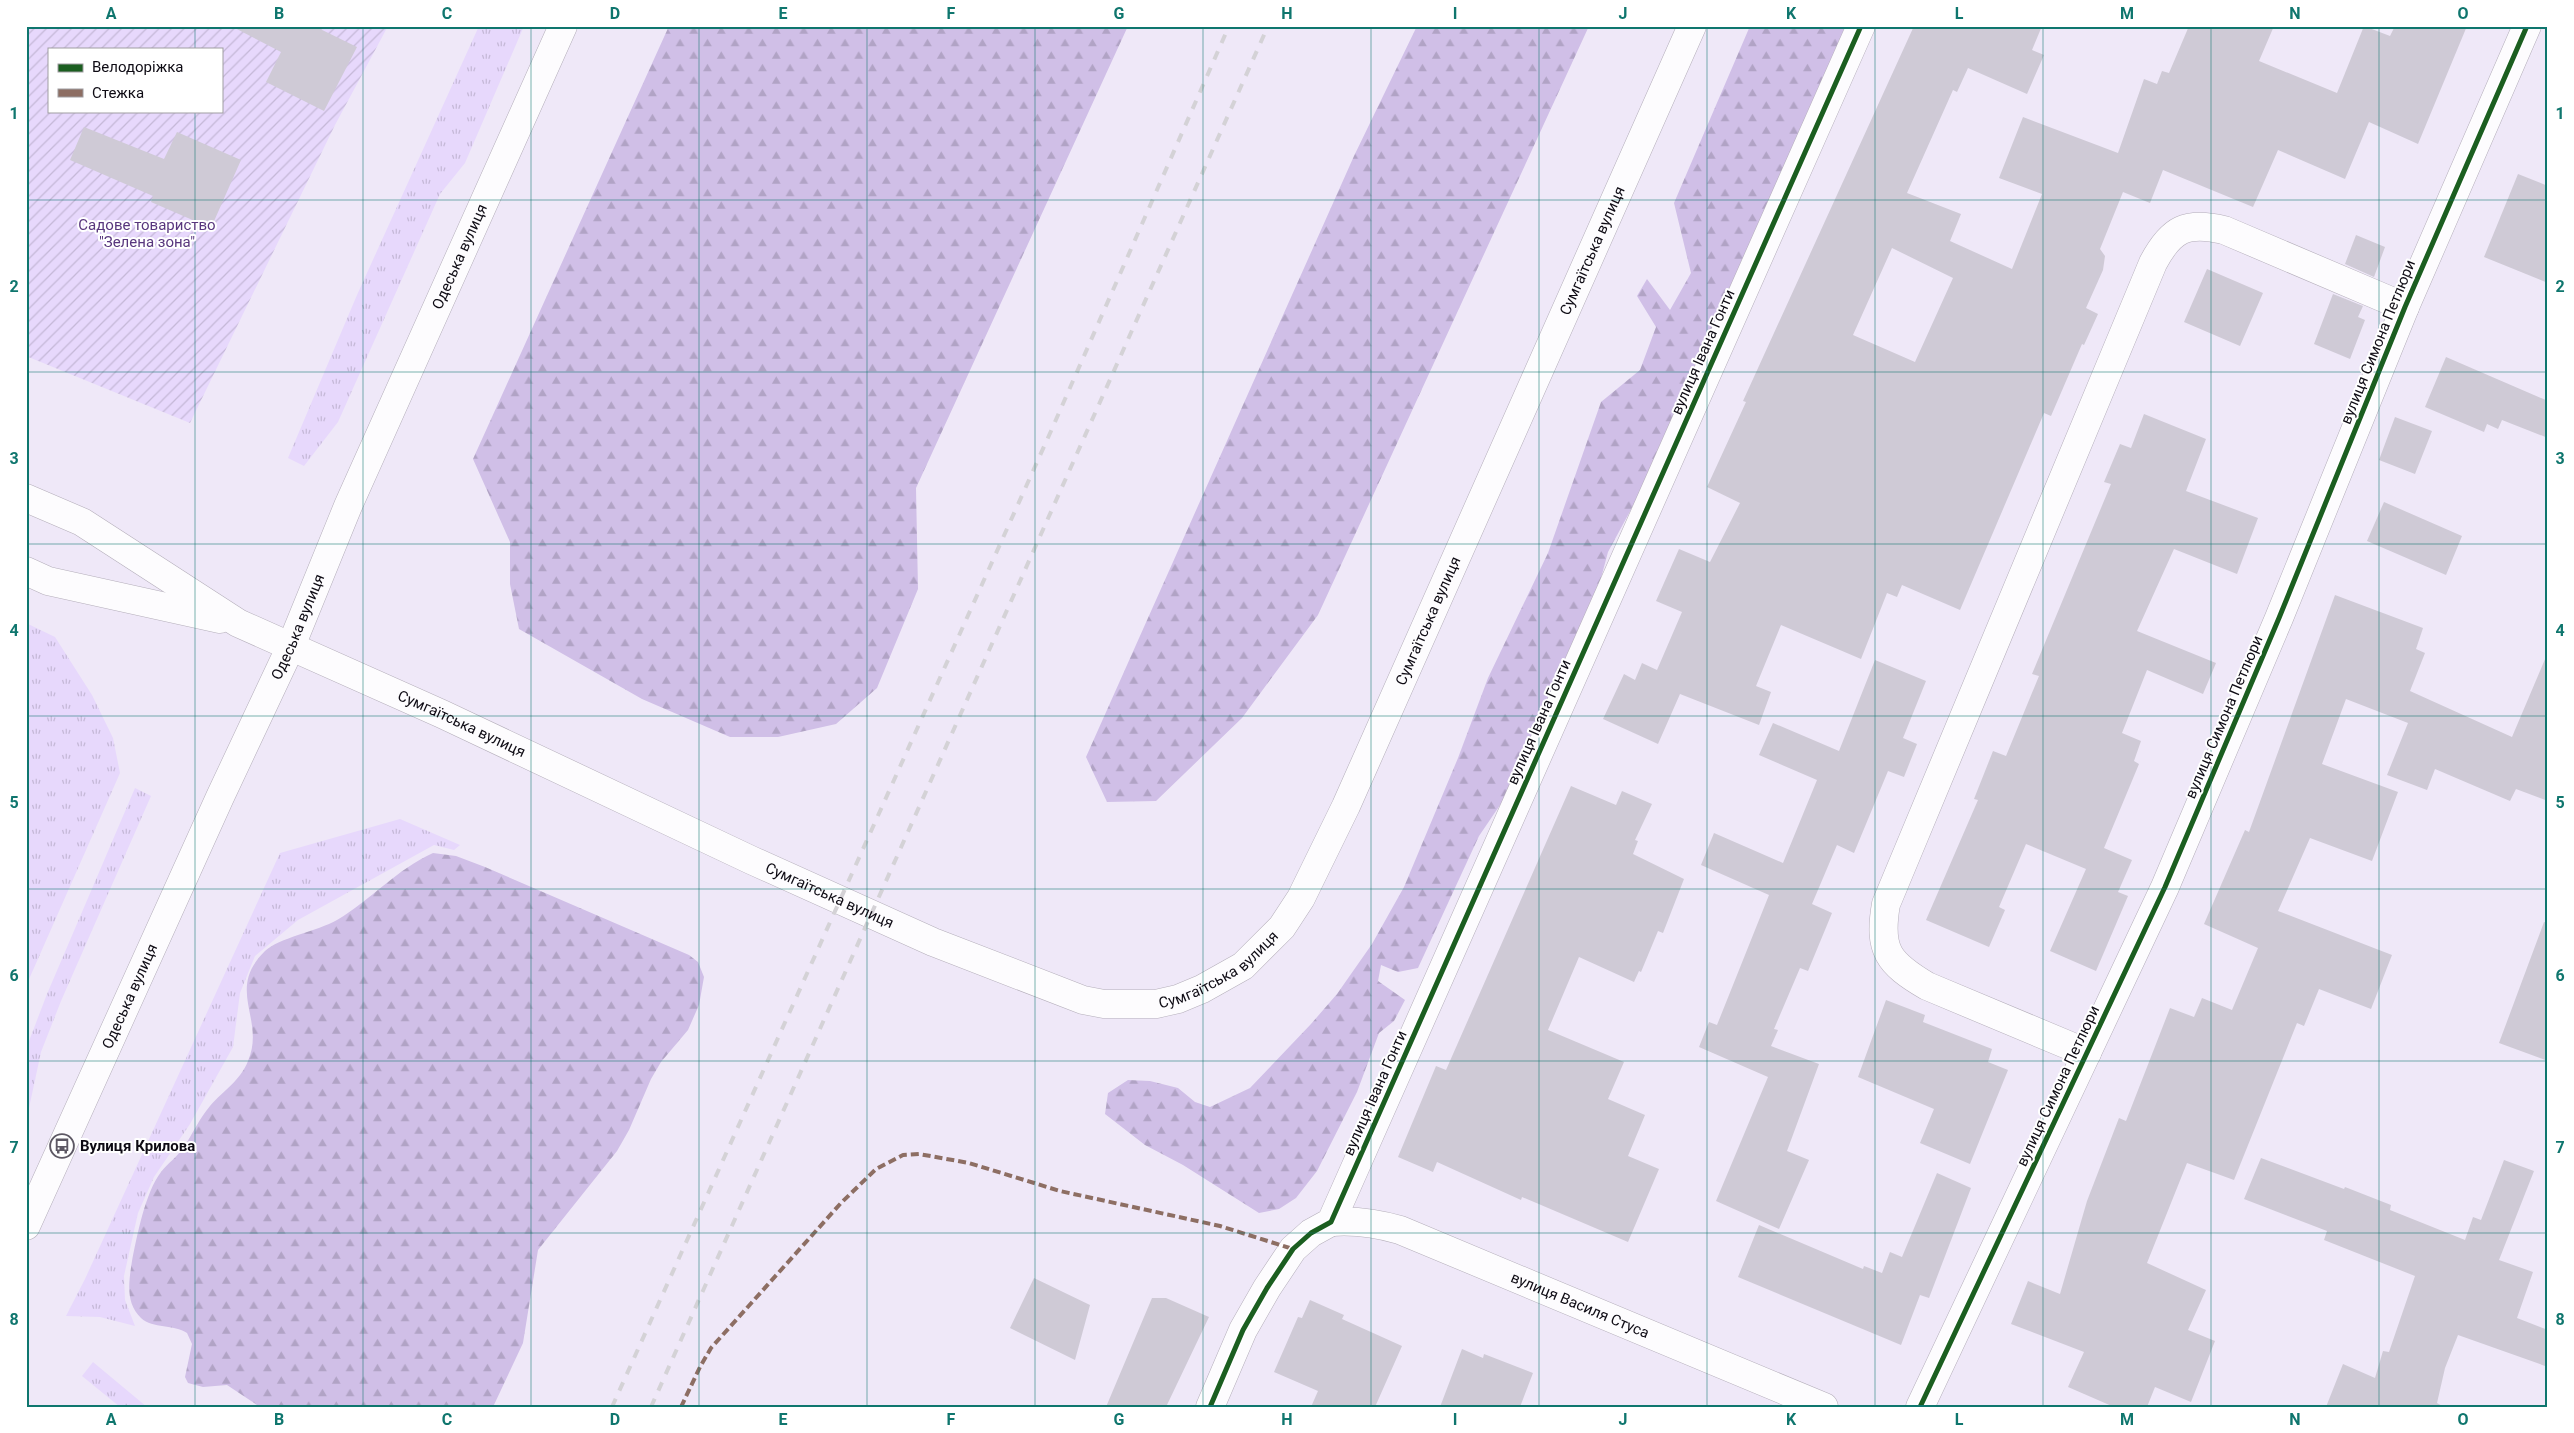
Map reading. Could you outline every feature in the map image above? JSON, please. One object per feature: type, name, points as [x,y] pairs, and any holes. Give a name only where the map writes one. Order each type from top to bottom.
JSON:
[{"type":"street","name":"Одеська вулиця","points":[[26,1226],[220,797],[291,646],[348,506],[563,26]]},
{"type":"street","name":"Сумгаїтська вулиця","points":[[26,498],[82,522],[238,623],[442,714],[751,860],[933,942],[1053,990],[1104,1004],[1133,1005],[1178,999],[1243,966],[1263,949],[1282,927],[1318,864],[1346,806],[1692,26]]},
{"type":"street","name":"вулиця Івана Гонти","points":[[1331,1222],[1861,26]]},
{"type":"street","name":"вулиця Симона Петлюри","points":[[1920,1407],[2161,895],[2213,775],[2405,308],[2526,26]]},
{"type":"street","name":"вулиця Симона Петлюри","points":[[2087,1053],[1927,986],[1908,975],[1893,963],[1884,944],[1883,922],[1886,904],[2153,263],[2164,242],[2182,228],[2202,225],[2224,230],[2405,308]]},
{"type":"street","name":"Сумгаїтська вулиця","points":[[26,571],[48,581],[238,623]]},
{"type":"street","name":"вулиця Василя Стуса","points":[[1331,1222],[1350,1220],[1376,1222],[1400,1230],[1824,1407]]},
{"type":"street","points":[[1210,1407],[1244,1330],[1267,1288],[1293,1248],[1311,1233],[1331,1222]]},
{"type":"green space","name":"Садове товариство \"Зелена зона\"","points":[[26,26],[388,26],[335,125],[190,423],[26,356]]},
{"type":"green space","points":[[479,26],[524,26],[465,163],[440,194],[338,422],[304,466],[288,458],[357,295]]},
{"type":"green space","points":[[669,26],[1128,26],[916,488],[918,589],[877,688],[836,724],[778,737],[730,737],[642,699],[519,629],[510,584],[510,542],[473,459]]},
{"type":"green space","points":[[1417,26],[1589,26],[1318,615],[1242,718],[1156,801],[1107,802],[1086,757],[1354,156]]},
{"type":"green space","points":[[1750,26],[1852,26],[1648,478],[1608,552],[1593,608],[1517,780],[1479,836],[1418,968],[1398,972],[1381,965],[1378,981],[1405,1000],[1394,1021],[1379,1033],[1357,1092],[1317,1171],[1296,1198],[1279,1209],[1259,1213],[1183,1165],[1145,1145],[1105,1114],[1108,1093],[1128,1080],[1150,1081],[1178,1088],[1195,1102],[1210,1107],[1250,1088],[1337,994],[1372,944],[1404,887],[1458,758],[1488,678],[1548,553],[1601,402],[1640,370],[1656,327],[1637,296],[1647,279],[1670,310],[1691,273],[1674,203]]},
{"type":"green space","points":[[26,623],[55,637],[92,695],[113,738],[120,773],[26,986]]},
{"type":"green space","points":[[135,788],[151,796],[61,1001],[41,1052],[26,1122],[26,1049],[47,994]]},
{"type":"green space","points":[[400,819],[460,845],[454,850],[434,845],[298,920],[255,956],[240,993],[233,1047],[190,1124],[154,1177],[138,1213],[124,1276],[125,1300],[135,1326],[100,1317],[66,1316],[85,1279],[280,853]]},
{"type":"green space","points":[[433,853],[456,856],[485,867],[689,955],[698,962],[704,977],[699,1005],[688,1030],[661,1062],[651,1079],[629,1130],[617,1151],[538,1250],[523,1343],[493,1407],[260,1407],[227,1385],[203,1387],[188,1383],[185,1377],[192,1344],[187,1333],[176,1328],[151,1324],[141,1318],[136,1312],[132,1306],[129,1291],[132,1261],[142,1215],[155,1181],[184,1147],[206,1111],[236,1080],[248,1061],[253,1032],[247,992],[248,979],[254,965],[271,946],[337,920],[408,867]]},
{"type":"green space","points":[[93,1362],[147,1407],[120,1407],[82,1376]]},
{"type":"building","points":[[231,26],[314,26],[357,47],[324,111],[266,82],[281,52]]},
{"type":"building","points":[[1914,26],[2042,26],[2032,50],[2044,55],[2027,94],[1968,68],[1957,92],[1953,90],[1907,193],[1961,214],[1950,241],[2012,269],[2042,194],[1999,178],[2023,117],[2118,153],[2144,79],[2157,84],[2162,71],[2169,73],[2189,26],[2274,26],[2259,61],[2337,93],[2364,26],[2390,36],[2395,26],[2467,26],[2418,144],[2369,122],[2345,179],[2278,150],[2253,207],[2163,170],[2150,203],[2123,192],[2100,249],[2105,256],[2103,270],[2086,308],[2098,314],[2084,345],[2082,344],[2051,416],[2044,413],[1960,610],[1902,585],[1897,597],[1887,593],[1861,659],[1781,625],[1756,686],[1771,692],[1759,725],[1680,694],[1658,744],[1603,719],[1624,674],[1635,680],[1642,663],[1657,670],[1682,612],[1656,601],[1679,549],[1710,562],[1740,503],[1707,487],[1746,402],[1743,401]],"holes":[[[1892,248],[1953,278],[1915,362],[1853,335]]]},
{"type":"building","points":[[84,127],[164,159],[177,132],[241,160],[211,228],[151,202],[153,196],[70,160]]},
{"type":"building","points":[[2518,174],[2548,186],[2548,283],[2484,257]]},
{"type":"building","points":[[2356,235],[2385,247],[2374,277],[2345,264]]},
{"type":"building","points":[[2207,269],[2263,293],[2240,346],[2184,322]]},
{"type":"building","points":[[2333,294],[2363,306],[2358,317],[2365,320],[2350,359],[2314,344]]},
{"type":"building","points":[[2446,357],[2548,401],[2548,438],[2502,420],[2498,429],[2487,424],[2484,432],[2425,407]]},
{"type":"building","points":[[2144,414],[2206,439],[2186,491],[2258,518],[2237,574],[2174,549],[2137,631],[2216,663],[2203,694],[2147,670],[2122,733],[2141,741],[2134,761],[2139,764],[2104,848],[2132,860],[2118,892],[2128,896],[2096,971],[2050,951],[2086,869],[2026,844],[1999,907],[2005,910],[1989,947],[1926,920],[1978,800],[1974,799],[1993,751],[2006,756],[2039,676],[2032,674],[2111,484],[2104,482],[2120,444],[2131,448]]},
{"type":"building","points":[[2395,417],[2432,431],[2415,474],[2379,460]]},
{"type":"building","points":[[2384,502],[2462,536],[2446,575],[2367,541]]},
{"type":"building","points":[[2335,595],[2423,628],[2416,649],[2425,653],[2410,691],[2512,737],[2548,652],[2548,801],[2516,789],[2510,801],[2435,769],[2427,790],[2387,775],[2408,723],[2346,699],[2322,764],[2398,792],[2372,861],[2310,838],[2278,911],[2392,955],[2371,1009],[2319,989],[2304,1026],[2297,1023],[2234,1180],[2187,1163],[2147,1263],[2206,1290],[2188,1330],[2215,1341],[2191,1402],[2155,1387],[2147,1407],[2114,1407],[2068,1387],[2084,1352],[2011,1324],[2028,1281],[2060,1294],[2087,1201],[2119,1118],[2126,1121],[2170,1008],[2194,1017],[2202,998],[2232,1010],[2258,948],[2204,924],[2245,830],[2249,832]]},
{"type":"building","points":[[1875,660],[1926,681],[1903,738],[1917,744],[1904,777],[1888,771],[1854,853],[1837,845],[1812,904],[1832,913],[1808,971],[1800,968],[1774,1029],[1778,1030],[1771,1046],[1819,1064],[1787,1151],[1809,1160],[1779,1229],[1716,1201],[1768,1077],[1699,1047],[1709,1022],[1717,1025],[1769,895],[1701,865],[1714,833],[1783,863],[1817,780],[1759,755],[1773,723],[1839,751]]},
{"type":"building","points":[[1571,786],[1616,805],[1622,791],[1652,804],[1635,840],[1638,841],[1633,854],[1684,879],[1663,933],[1658,931],[1641,972],[1639,971],[1634,982],[1579,957],[1548,1030],[1624,1062],[1608,1099],[1645,1115],[1628,1156],[1659,1169],[1628,1242],[1522,1197],[1521,1200],[1437,1162],[1433,1172],[1398,1157],[1436,1066],[1446,1070]]},
{"type":"building","points":[[2544,922],[2548,923],[2548,1061],[2499,1043]]},
{"type":"building","points":[[1886,1000],[1925,1015],[1923,1022],[1992,1049],[1988,1062],[2008,1070],[1970,1164],[1920,1143],[1934,1109],[1858,1077]]},
{"type":"building","points":[[2261,1158],[2391,1205],[2390,1210],[2465,1240],[2473,1217],[2481,1220],[2504,1160],[2534,1171],[2499,1260],[2533,1272],[2517,1318],[2548,1330],[2548,1367],[2458,1335],[2445,1368],[2437,1403],[2444,1407],[2326,1407],[2343,1364],[2375,1378],[2383,1351],[2389,1352],[2415,1276],[2324,1240],[2327,1231],[2244,1199]]},
{"type":"building","points":[[1937,1173],[1971,1188],[1929,1298],[1920,1295],[1901,1345],[1738,1277],[1759,1225],[1863,1269],[1864,1266],[1882,1273],[1890,1252],[1902,1257]]},
{"type":"building","points":[[1034,1278],[1090,1305],[1075,1360],[1010,1328]]},
{"type":"building","points":[[1152,1298],[1166,1298],[1209,1317],[1166,1407],[1106,1407]]},
{"type":"building","points":[[1310,1300],[1344,1315],[1342,1319],[1402,1346],[1375,1407],[1311,1407],[1318,1391],[1274,1372],[1298,1317],[1302,1318]]},
{"type":"building","points":[[1462,1349],[1483,1358],[1484,1354],[1533,1373],[1520,1407],[1440,1407]]},
{"type":"railway","points":[[612,1407],[1051,431],[1229,26]]},
{"type":"railway","points":[[651,1407],[1268,26]]},
{"type":"marked path","points":[[681,1407],[711,1348],[841,1203],[876,1169],[903,1155],[919,1154],[969,1163],[1060,1191],[1220,1226],[1293,1249]]},
{"type":"cycle path","points":[[1210,1407],[1243,1330],[1267,1288],[1293,1249],[1311,1233],[1331,1222],[1861,26]]},
{"type":"cycle path","points":[[1920,1407],[2165,887],[2279,618],[2405,307],[2527,26]]},
{"type":"place","name":"Вулиця Крилова","points":[[62,1146]]}]
